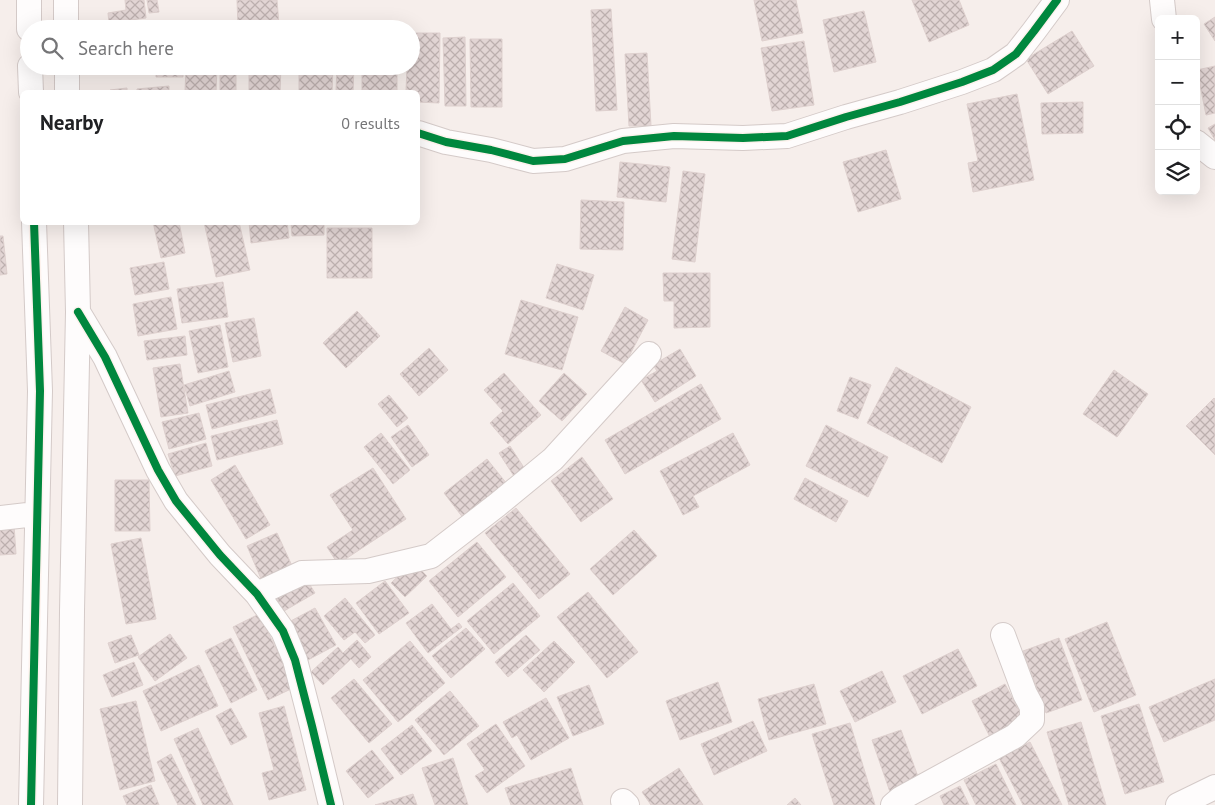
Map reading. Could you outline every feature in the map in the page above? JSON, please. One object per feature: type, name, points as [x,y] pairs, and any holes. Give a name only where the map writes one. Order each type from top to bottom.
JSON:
[{"type":"street","points":[[29,0],[29,20]]},
{"type":"street","points":[[66,0],[66,20]]},
{"type":"street","points":[[420,135],[533,161],[565,159],[632,140],[674,136],[743,138],[787,136],[900,102],[993,70],[1016,54],[1057,0]]},
{"type":"street","points":[[1162,0],[1164,15]]},
{"type":"street","points":[[30,75],[30,90]]},
{"type":"street","points":[[67,75],[67,90]]},
{"type":"street","points":[[1200,145],[1215,157]]},
{"type":"street","points":[[31,805],[40,391],[34,225]]},
{"type":"street","points":[[70,805],[78,312],[76,225]]},
{"type":"street","points":[[78,312],[105,357],[158,470],[176,501],[220,555],[257,594],[283,632],[295,660],[331,805]]},
{"type":"street","points":[[257,594],[302,573],[368,571],[431,556],[497,506],[553,458],[649,354]]},
{"type":"street","points":[[0,518],[36,514]]},
{"type":"street","points":[[893,805],[900,799],[1015,736],[1032,720],[1032,706],[1025,694],[1004,635]]},
{"type":"street","points":[[1178,805],[1215,787]]},
{"type":"building","points":[[125,0],[144,0],[146,18],[109,20],[108,13],[126,10]]},
{"type":"building","points":[[147,0],[157,0],[159,12],[149,13]]},
{"type":"building","points":[[237,0],[277,0],[279,20],[238,20]]},
{"type":"building","points":[[754,0],[796,0],[803,33],[762,41]]},
{"type":"building","points":[[912,0],[959,0],[969,25],[929,42]]},
{"type":"building","points":[[611,9],[617,110],[596,111],[591,10]]},
{"type":"building","points":[[864,11],[876,62],[834,72],[823,20]]},
{"type":"building","points":[[1215,17],[1215,41],[1204,24]]},
{"type":"building","points":[[1072,31],[1094,66],[1048,94],[1026,59]]},
{"type":"building","points":[[420,33],[440,33],[439,103],[420,102],[420,90],[406,90],[407,75],[420,75]]},
{"type":"building","points":[[465,37],[466,106],[445,106],[443,38]]},
{"type":"building","points":[[470,39],[502,39],[502,107],[471,107]]},
{"type":"building","points":[[804,41],[814,105],[772,111],[761,48]]},
{"type":"building","points":[[647,53],[651,126],[629,126],[625,54]]},
{"type":"building","points":[[1215,66],[1215,113],[1206,115],[1200,85],[1200,69]]},
{"type":"building","points":[[156,75],[183,75],[183,77],[156,77]]},
{"type":"building","points":[[186,75],[217,75],[216,90],[185,90]]},
{"type":"building","points":[[220,75],[236,75],[236,90],[220,90]]},
{"type":"building","points":[[249,75],[281,75],[280,90],[249,90]]},
{"type":"building","points":[[299,75],[333,75],[332,90],[299,90]]},
{"type":"building","points":[[337,75],[354,75],[353,90],[336,90]]},
{"type":"building","points":[[362,75],[397,75],[397,90],[362,90]]},
{"type":"building","points":[[169,86],[169,90],[137,89]]},
{"type":"building","points":[[127,88],[127,90],[110,90]]},
{"type":"building","points":[[1017,94],[1034,180],[973,192],[968,163],[978,161],[967,104]]},
{"type":"building","points":[[1083,102],[1083,133],[1042,134],[1041,103]]},
{"type":"building","points":[[1215,124],[1215,140],[1208,128]]},
{"type":"building","points":[[886,150],[901,199],[858,212],[843,162]]},
{"type":"building","points":[[620,162],[670,167],[666,202],[617,197]]},
{"type":"building","points":[[683,171],[705,174],[695,262],[672,259]]},
{"type":"building","points":[[581,200],[624,202],[623,250],[580,249]]},
{"type":"building","points":[[154,225],[180,225],[185,253],[161,258]]},
{"type":"building","points":[[205,225],[240,225],[250,270],[216,277]]},
{"type":"building","points":[[249,225],[287,225],[289,238],[251,243]]},
{"type":"building","points":[[291,225],[324,225],[324,235],[292,236]]},
{"type":"building","points":[[327,228],[372,228],[372,278],[327,278]]},
{"type":"building","points":[[0,236],[3,236],[7,274],[0,275]]},
{"type":"building","points":[[164,262],[169,289],[135,295],[130,268]]},
{"type":"building","points":[[557,264],[594,275],[583,310],[546,298]]},
{"type":"building","points":[[663,273],[710,273],[710,327],[674,328],[674,301],[664,301]]},
{"type":"building","points":[[223,282],[228,317],[182,323],[177,289]]},
{"type":"building","points":[[171,297],[177,329],[138,336],[133,304]]},
{"type":"building","points":[[521,300],[578,317],[562,370],[505,354]]},
{"type":"building","points":[[625,307],[648,320],[625,364],[601,351]]},
{"type":"building","points":[[357,311],[380,336],[346,368],[323,343]]},
{"type":"building","points":[[254,318],[261,356],[233,362],[225,323]]},
{"type":"building","points":[[220,325],[228,367],[198,373],[189,331]]},
{"type":"building","points":[[185,336],[187,355],[147,360],[144,341]]},
{"type":"building","points":[[429,348],[448,370],[419,396],[400,374]]},
{"type":"building","points":[[680,349],[696,376],[655,402],[641,380],[657,371],[653,365]]},
{"type":"building","points":[[180,364],[188,413],[161,417],[153,368]]},
{"type":"building","points":[[896,367],[971,407],[942,463],[867,423]]},
{"type":"building","points":[[1114,370],[1148,394],[1117,437],[1083,414]]},
{"type":"building","points":[[229,371],[235,392],[190,406],[184,385]]},
{"type":"building","points":[[504,373],[541,415],[508,444],[490,423],[503,411],[484,390]]},
{"type":"building","points":[[564,373],[587,394],[562,421],[539,401]]},
{"type":"building","points":[[850,377],[871,385],[858,419],[837,411]]},
{"type":"building","points":[[701,384],[721,419],[625,474],[605,440]]},
{"type":"building","points":[[270,389],[276,413],[212,429],[206,405]]},
{"type":"building","points":[[389,395],[408,418],[397,427],[378,404]]},
{"type":"building","points":[[1215,399],[1215,455],[1186,426]]},
{"type":"building","points":[[199,413],[206,439],[169,449],[162,422]]},
{"type":"building","points":[[277,420],[283,444],[217,460],[211,436]]},
{"type":"building","points":[[408,425],[429,455],[412,467],[391,437]]},
{"type":"building","points":[[826,425],[888,457],[868,497],[806,466]]},
{"type":"building","points":[[381,433],[410,470],[393,484],[364,447]]},
{"type":"building","points":[[733,433],[750,465],[693,496],[699,507],[683,515],[660,471]]},
{"type":"building","points":[[206,443],[212,466],[175,476],[168,454]]},
{"type":"building","points":[[510,446],[530,477],[519,484],[499,453]]},
{"type":"building","points":[[582,457],[613,499],[581,522],[551,481]]},
{"type":"building","points":[[487,459],[511,489],[467,523],[444,493]]},
{"type":"building","points":[[235,465],[270,525],[246,539],[211,480]]},
{"type":"building","points":[[373,468],[406,519],[338,564],[327,547],[353,530],[330,495]]},
{"type":"building","points":[[805,478],[848,501],[836,522],[794,499]]},
{"type":"building","points":[[115,480],[149,480],[150,531],[115,531]]},
{"type":"building","points":[[516,508],[570,574],[539,599],[485,533]]},
{"type":"building","points":[[0,525],[14,525],[16,554],[0,555]]},
{"type":"building","points":[[634,530],[657,556],[613,595],[590,569]]},
{"type":"building","points":[[277,533],[293,568],[262,581],[247,546]]},
{"type":"building","points":[[141,538],[156,619],[126,624],[111,544]]},
{"type":"building","points":[[477,542],[506,577],[458,617],[429,581]]},
{"type":"building","points":[[413,562],[427,576],[405,597],[391,583]]},
{"type":"building","points":[[305,577],[315,593],[284,611],[274,595]]},
{"type":"building","points":[[385,581],[409,613],[379,634],[356,603]]},
{"type":"building","points":[[513,583],[540,616],[494,654],[467,621]]},
{"type":"building","points":[[588,592],[638,652],[607,678],[557,617]]},
{"type":"building","points":[[345,598],[375,635],[365,643],[355,632],[344,640],[324,616]]},
{"type":"building","points":[[432,604],[451,629],[459,623],[462,627],[428,653],[406,623]]},
{"type":"building","points":[[315,608],[336,645],[308,660],[287,623]]},
{"type":"building","points":[[259,614],[295,687],[268,700],[233,627]]},
{"type":"building","points":[[1107,622],[1136,695],[1094,712],[1065,639]]},
{"type":"building","points":[[466,628],[485,649],[451,678],[432,656]]},
{"type":"building","points":[[170,634],[187,658],[155,681],[138,657]]},
{"type":"building","points":[[131,635],[139,655],[115,663],[108,643]]},
{"type":"building","points":[[526,635],[540,650],[508,677],[495,662]]},
{"type":"building","points":[[231,638],[257,690],[231,703],[205,651]]},
{"type":"building","points":[[1059,638],[1082,700],[1046,713],[1023,651]]},
{"type":"building","points":[[357,640],[371,657],[359,668],[351,659],[323,685],[311,672],[338,647],[343,653]]},
{"type":"building","points":[[410,641],[445,683],[398,722],[363,680]]},
{"type":"building","points":[[554,641],[575,662],[544,692],[523,670]]},
{"type":"building","points":[[958,649],[977,686],[922,714],[903,676]]},
{"type":"building","points":[[134,662],[143,685],[112,697],[103,675]]},
{"type":"building","points":[[199,665],[218,706],[161,731],[143,691]]},
{"type":"building","points":[[882,671],[896,702],[855,722],[840,691]]},
{"type":"building","points":[[354,679],[392,724],[369,743],[331,698]]},
{"type":"building","points":[[1215,679],[1215,720],[1164,742],[1149,707]]},
{"type":"building","points":[[718,682],[732,722],[680,740],[666,701]]},
{"type":"building","points":[[814,684],[826,724],[769,740],[758,699]]},
{"type":"building","points":[[1005,684],[1025,722],[991,739],[972,701]]},
{"type":"building","points":[[589,685],[604,724],[573,736],[557,697]]},
{"type":"building","points":[[450,691],[479,726],[444,755],[415,720]]},
{"type":"building","points":[[546,698],[569,738],[531,760],[517,735],[512,738],[503,722]]},
{"type":"building","points":[[136,701],[155,781],[120,790],[100,709]]},
{"type":"building","points":[[1139,704],[1164,782],[1125,794],[1101,716]]},
{"type":"building","points":[[284,706],[306,790],[269,800],[262,773],[274,770],[259,713]]},
{"type":"building","points":[[231,708],[247,737],[231,745],[216,716]]},
{"type":"building","points":[[753,721],[767,751],[714,775],[701,744]]},
{"type":"building","points":[[1081,722],[1106,805],[1069,805],[1047,732]]},
{"type":"building","points":[[850,723],[875,805],[834,805],[812,734]]},
{"type":"building","points":[[496,724],[525,766],[487,793],[475,776],[485,770],[467,744]]},
{"type":"building","points":[[412,725],[432,751],[401,775],[381,749]]},
{"type":"building","points":[[198,728],[233,805],[203,805],[174,739]]},
{"type":"building","points":[[901,730],[920,782],[890,792],[872,740]]},
{"type":"building","points":[[1030,742],[1062,805],[1023,805],[999,758]]},
{"type":"building","points":[[372,750],[394,778],[368,798],[346,771]]},
{"type":"building","points":[[171,754],[196,805],[178,805],[157,762]]},
{"type":"building","points":[[453,758],[468,805],[435,805],[422,768]]},
{"type":"building","points":[[996,764],[1016,805],[976,805],[964,780]]},
{"type":"building","points":[[571,768],[583,805],[511,805],[505,788]]},
{"type":"building","points":[[679,768],[703,805],[651,805],[642,792]]},
{"type":"building","points":[[151,785],[159,805],[127,805],[123,796]]},
{"type":"building","points":[[960,786],[969,805],[944,805],[940,796]]},
{"type":"building","points":[[413,794],[417,805],[375,805]]},
{"type":"building","points":[[795,798],[801,805],[787,805]]},
{"type":"cycle path","points":[[420,134],[446,142],[491,150],[533,161],[565,159],[623,141],[674,136],[743,138],[787,136],[900,102],[993,70],[1016,54],[1057,0]]},
{"type":"cycle path","points":[[31,805],[40,391],[34,225]]},
{"type":"cycle path","points":[[78,312],[105,357],[158,470],[176,501],[220,555],[257,594],[283,631],[295,660],[331,805]]}]
